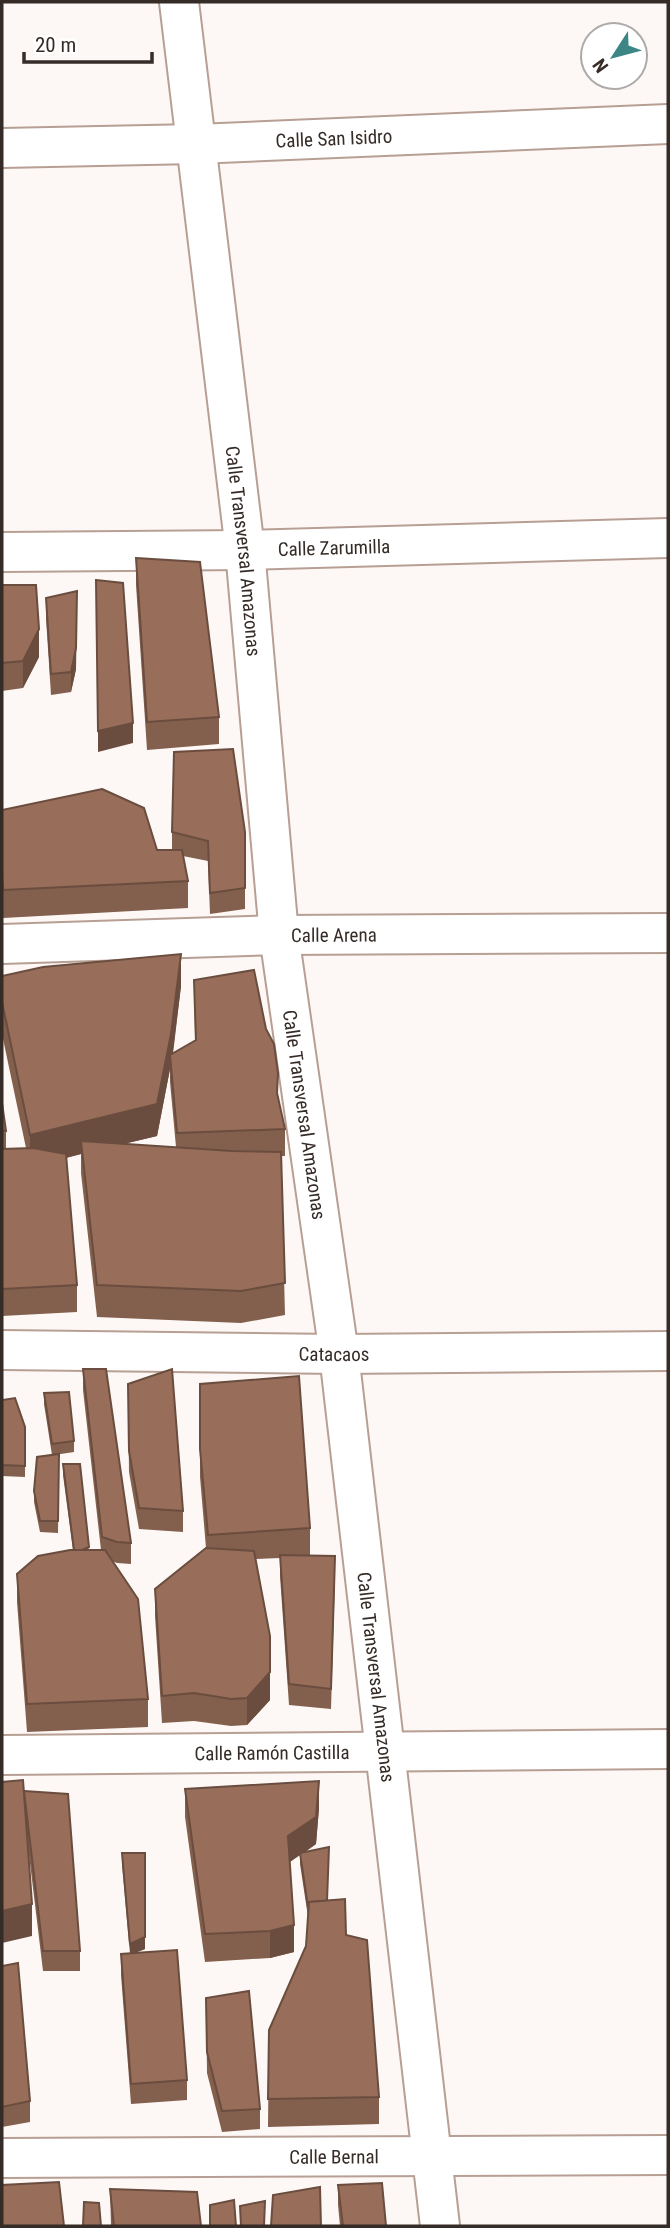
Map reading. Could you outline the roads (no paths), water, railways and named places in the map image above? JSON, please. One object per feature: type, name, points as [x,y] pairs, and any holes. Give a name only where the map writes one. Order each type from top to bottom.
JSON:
[{"type":"street","name":"Calle Transversal Amazonas","points":[[179,2],[245,550],[279,935],[339,1354],[440,2226]]},
{"type":"street","name":"Calle San Isidro","points":[[2,148],[196,144],[668,124]]},
{"type":"street","name":"Calle Zarumilla","points":[[2,552],[245,550],[668,537]]},
{"type":"street","name":"Calle Arena","points":[[2,944],[279,935],[668,933]]},
{"type":"street","name":"Catacaos","points":[[2,1350],[339,1354],[668,1350]]},
{"type":"street","name":"Calle Ramón Castilla","points":[[2,1755],[668,1749]]},
{"type":"street","name":"Calle Bernal","points":[[2,2158],[668,2155]]}]
